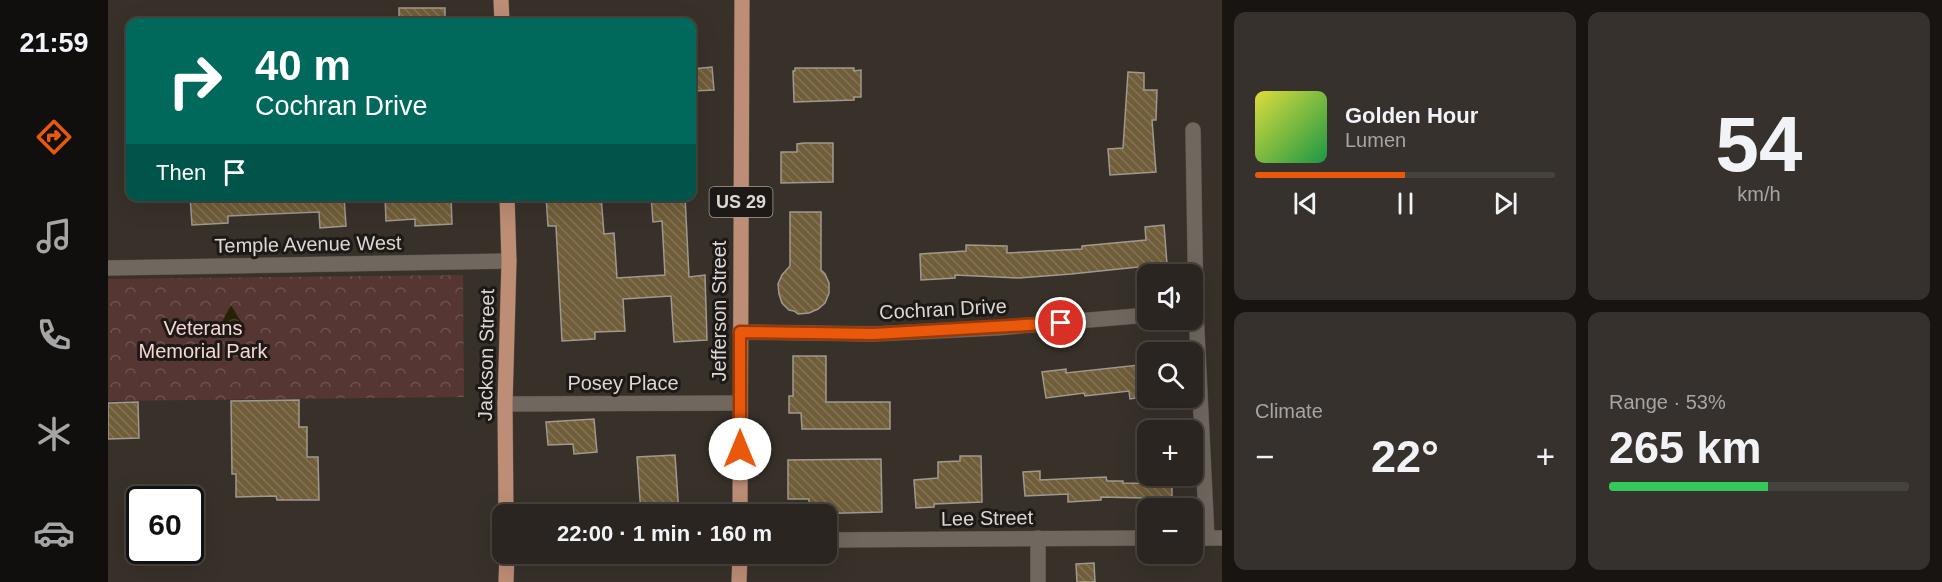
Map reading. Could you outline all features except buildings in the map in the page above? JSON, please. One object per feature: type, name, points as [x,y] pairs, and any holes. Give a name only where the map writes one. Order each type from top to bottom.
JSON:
[{"type":"main road","points":[[501,0],[502,18]]},
{"type":"main road","name":"Jefferson Street","points":[[740,504],[742,0]]},
{"type":"main road","name":"Jackson Street","points":[[506,504],[505,404],[509,261],[507,201]]},
{"type":"main road","points":[[506,582],[507,564]]},
{"type":"main road","points":[[740,564],[740,582]]},
{"type":"street","points":[[1193,130],[1194,264]]},
{"type":"street","name":"Temple Avenue West","points":[[108,268],[509,261]]},
{"type":"street","name":"Cochran Drive","points":[[740,332],[873,334],[996,328],[1137,316]]},
{"type":"street","points":[[1195,330],[1207,538]]},
{"type":"street","name":"Posey Place","points":[[505,404],[740,403]]},
{"type":"street","points":[[1038,538],[1038,582]]},
{"type":"street","name":"Lee Street","points":[[837,540],[1137,538]]},
{"type":"green space","name":"Veterans Memorial Park","points":[[463,275],[464,397],[108,401],[108,279]]},
{"type":"water","points":[[231,305],[246,330],[217,331]]},
{"type":"route","points":[[740,449],[740,332],[873,334],[1061,323]]}]
